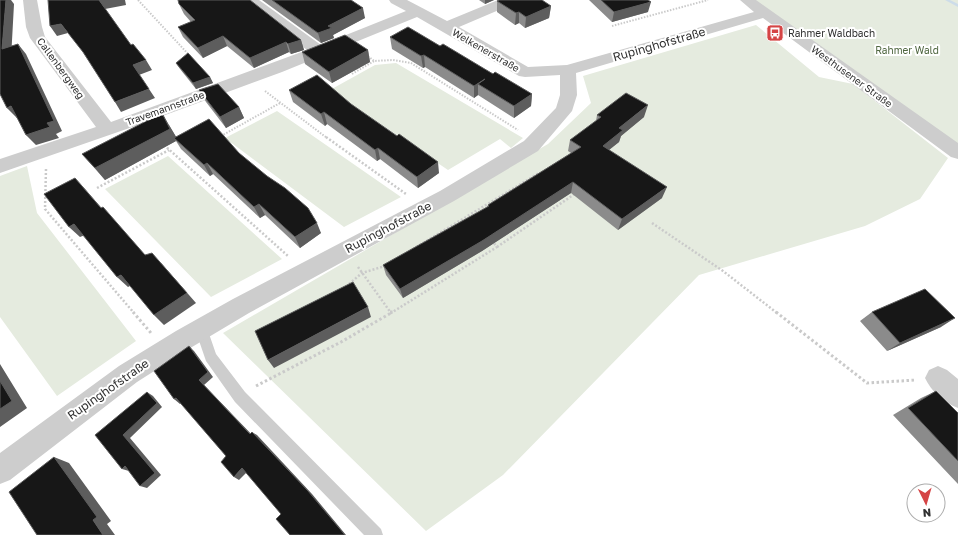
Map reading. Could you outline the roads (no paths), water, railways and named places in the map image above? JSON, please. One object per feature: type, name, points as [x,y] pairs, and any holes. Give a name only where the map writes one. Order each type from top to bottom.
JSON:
[{"type":"street","name":"Callenbergweg","points":[[30,0],[33,21],[38,38],[107,129]]},
{"type":"street","points":[[250,0],[319,51]]},
{"type":"street","name":"Welkenerstraße","points":[[396,0],[447,27],[570,97]]},
{"type":"street","name":"Welkenerstraße","points":[[447,27],[510,0]]},
{"type":"street","name":"Westhusener Straße","points":[[747,0],[958,152]]},
{"type":"street","name":"Travemannstraße","points":[[0,166],[249,78],[418,12]]},
{"type":"street","name":"Rupinghofstraße","points":[[568,70],[765,13]]},
{"type":"street","points":[[568,70],[570,97]]},
{"type":"street","name":"Welkenerstraße","points":[[525,72],[568,70]]},
{"type":"street","name":"Rupinghofstraße","points":[[0,470],[76,411],[128,374],[201,328],[447,196],[531,146],[563,111],[570,97]]},
{"type":"street","points":[[938,378],[958,396]]},
{"type":"lane","points":[[201,328],[211,357],[238,395],[375,535]]},
{"type":"waterway","name":"Rahmer Waldbach","points":[[947,0],[958,6]]},
{"type":"place","name":"Rahmer Waldbach","points":[[775,33]]},
{"type":"park label","name":"Rahmer Wald","points":[[907,50]]}]
